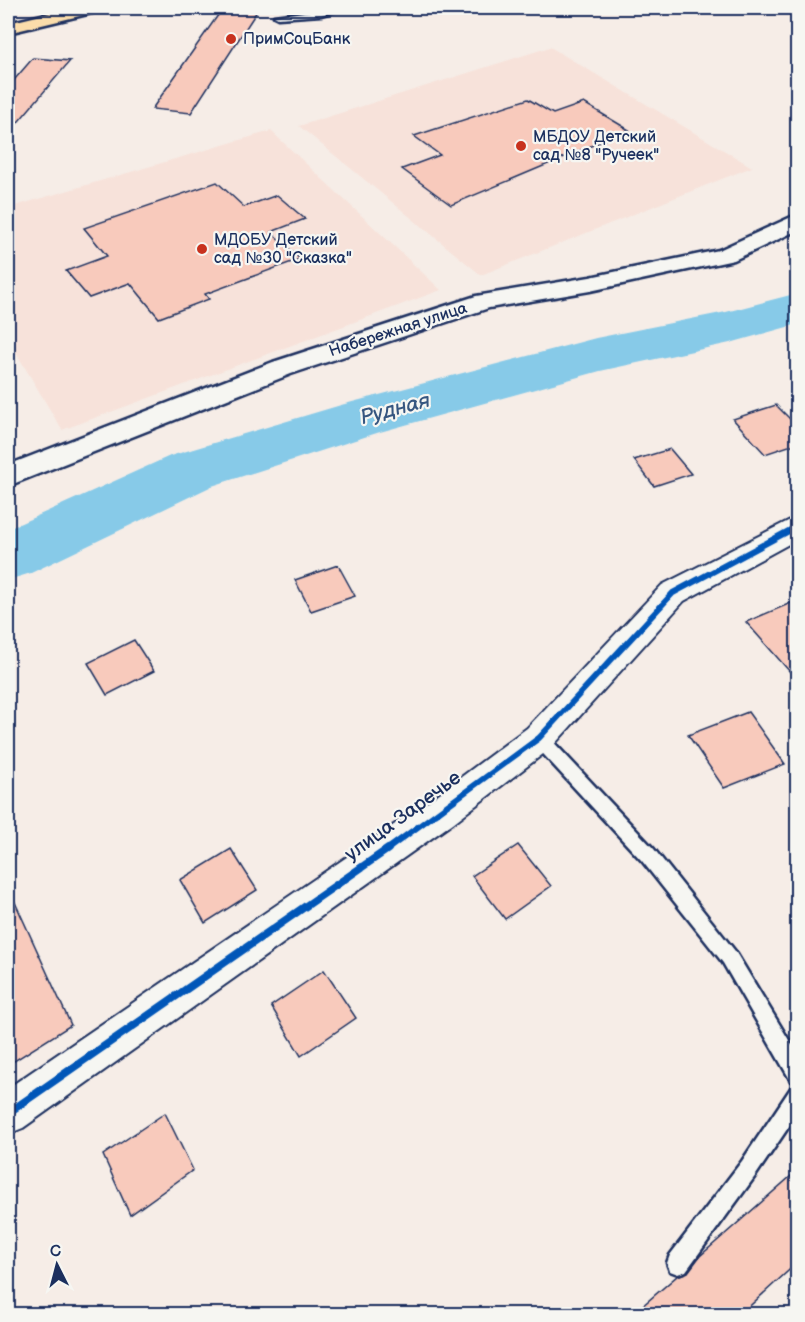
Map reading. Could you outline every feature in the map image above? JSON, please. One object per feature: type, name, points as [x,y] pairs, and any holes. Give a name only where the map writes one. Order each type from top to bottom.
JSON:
[{"type":"main road","points":[[8,28],[90,8]]},
{"type":"main road","name":"Набережная улица","points":[[8,476],[282,368],[485,301],[590,284],[726,255],[798,221]]},
{"type":"street","name":"улица Заречье","points":[[8,1113],[441,812],[538,738],[674,593],[798,526]]},
{"type":"lane","points":[[278,16],[321,13],[341,8]]},
{"type":"lane","points":[[538,738],[648,855],[729,957],[798,1074]]},
{"type":"lane","points":[[678,1263],[749,1168],[798,1095]]},
{"type":"shaded area","name":"МБДОУ Детский сад №8 \"Ручеек\"","points":[[550,47],[752,167],[481,275],[299,126]]},
{"type":"shaded area","name":"МДОБУ Детский сад №30 \"Сказка\"","points":[[271,131],[441,290],[62,430],[8,339],[8,208]]},
{"type":"building","points":[[223,8],[259,8],[191,113],[152,109]]},
{"type":"building","points":[[33,58],[70,61],[8,134],[8,87]]},
{"type":"building","points":[[528,99],[553,114],[584,103],[629,130],[451,205],[402,169],[440,155],[414,136]]},
{"type":"building","points":[[217,182],[244,207],[277,195],[305,219],[271,232],[300,259],[205,294],[209,299],[159,318],[130,283],[89,298],[66,271],[107,256],[84,228]]},
{"type":"building","points":[[776,405],[798,427],[798,443],[765,454],[733,419]]},
{"type":"building","points":[[670,449],[691,474],[654,486],[634,460]]},
{"type":"building","points":[[338,565],[355,596],[311,611],[295,580]]},
{"type":"building","points":[[798,600],[798,681],[746,622]]},
{"type":"building","points":[[134,640],[154,671],[107,695],[88,663]]},
{"type":"building","points":[[748,712],[785,764],[724,788],[688,735]]},
{"type":"building","points":[[518,845],[551,886],[505,919],[472,876]]},
{"type":"building","points":[[231,849],[257,890],[205,923],[180,880]]},
{"type":"building","points":[[8,887],[71,1025],[8,1065]]},
{"type":"building","points":[[324,970],[356,1018],[301,1056],[271,1006]]},
{"type":"building","points":[[165,1113],[193,1170],[130,1215],[103,1155]]},
{"type":"building","points":[[798,1170],[798,1262],[741,1314],[633,1314],[677,1276],[688,1272],[700,1256]]},
{"type":"waterway","name":"Рудная","points":[[8,556],[191,471],[361,418],[596,355],[730,327],[798,308]]},
{"type":"cycle path","points":[[8,1113],[441,812],[539,738],[673,593],[798,526]]},
{"type":"place","name":"ПримСоцБанк","points":[[231,39]]},
{"type":"place","name":"МБДОУ Детский сад №8 \"Ручеек\"","points":[[521,146]]},
{"type":"place","name":"МДОБУ Детский сад №30 \"Сказка\"","points":[[202,249]]}]
